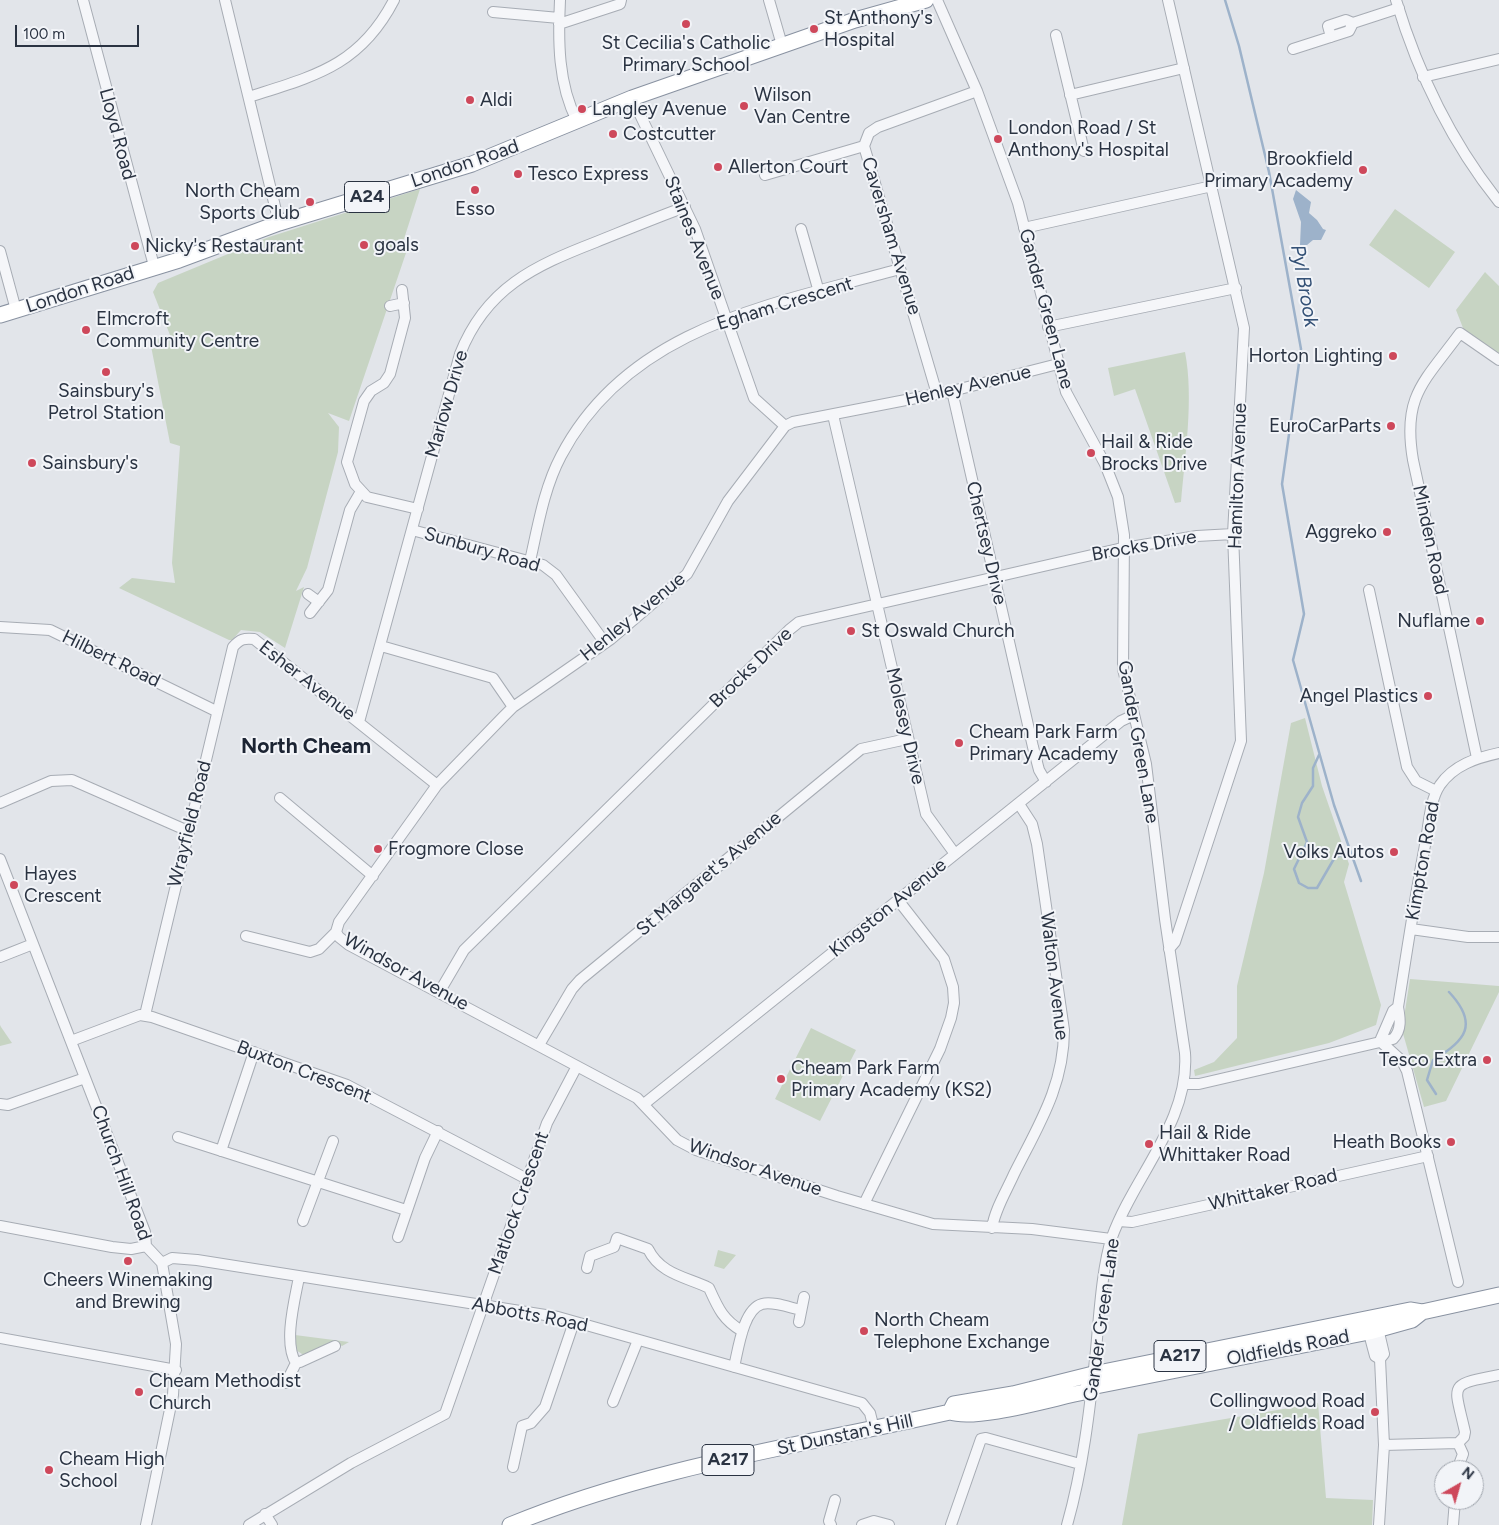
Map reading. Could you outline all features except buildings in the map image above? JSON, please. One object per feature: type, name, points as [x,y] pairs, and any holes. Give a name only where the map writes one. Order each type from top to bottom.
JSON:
[{"type":"highway","name":"London Road","points":[[0,315],[188,257],[279,223],[472,164],[632,98],[855,20],[926,0]]},
{"type":"highway","name":"Oldfields Road","points":[[1092,1380],[1372,1325],[1412,1320],[1422,1312],[1499,1295]]},
{"type":"highway","name":"St Dunstan's Hill","points":[[510,1525],[554,1508],[630,1484],[703,1465],[950,1412],[959,1415],[989,1412],[1084,1392],[1092,1380]]},
{"type":"street","name":"Lloyd Road","points":[[83,0],[154,266]]},
{"type":"street","points":[[225,0],[279,223]]},
{"type":"street","points":[[249,97],[320,73],[348,57],[373,34],[394,0]]},
{"type":"street","points":[[560,0],[559,21],[565,91],[577,121]]},
{"type":"street","points":[[494,12],[559,21],[620,4],[621,0]]},
{"type":"street","points":[[769,0],[782,45]]},
{"type":"street","name":"Gander Green Lane","points":[[937,0],[977,92],[1018,203],[1048,327],[1072,406],[1112,479],[1122,515],[1124,548],[1123,669],[1146,764],[1165,919],[1185,1053],[1186,1073],[1174,1114],[1111,1239],[1080,1464],[1067,1525]]},
{"type":"street","name":"Hamilton Avenue","points":[[1168,0],[1244,328],[1234,534],[1242,740],[1175,942],[1169,948]]},
{"type":"street","points":[[1292,49],[1349,31],[1353,23],[1398,4],[1423,77],[1460,146],[1499,202]]},
{"type":"street","points":[[1056,35],[1084,150]]},
{"type":"street","points":[[1423,77],[1499,59]]},
{"type":"street","points":[[1070,95],[1184,68]]},
{"type":"street","name":"Caversham Avenue","points":[[937,394],[864,146],[869,132],[878,127],[977,92]]},
{"type":"street","name":"Staines Avenue","points":[[632,98],[699,238],[754,398],[785,426]]},
{"type":"street","points":[[764,175],[864,146]]},
{"type":"street","points":[[1024,228],[1212,186]]},
{"type":"street","name":"Marlow Drive","points":[[359,722],[460,354],[468,334],[487,306],[511,282],[548,261],[685,207]]},
{"type":"street","points":[[801,229],[820,292]]},
{"type":"street","points":[[0,251],[16,310]]},
{"type":"street","name":"Egham Crescent","points":[[530,561],[552,477],[561,456],[587,415],[618,381],[636,366],[664,348],[727,319],[900,269]]},
{"type":"street","points":[[1048,327],[1236,288]]},
{"type":"street","points":[[402,290],[404,325],[390,374],[384,383],[371,391],[364,401],[348,455],[347,467],[360,493],[381,502],[418,509]]},
{"type":"street","points":[[390,306],[404,303]]},
{"type":"street","name":"Minden Road","points":[[1477,758],[1410,435],[1415,397],[1460,334],[1499,360]]},
{"type":"street","name":"Henley Avenue","points":[[246,936],[310,952],[319,949],[336,932],[339,922],[374,876],[437,785],[513,707],[605,643],[687,574],[728,501],[785,426],[793,422],[952,391],[1058,364]]},
{"type":"street","name":"Chertsey Drive","points":[[952,391],[1032,747],[1038,770],[1046,782]]},
{"type":"street","name":"Molesey Drive","points":[[833,415],[926,814],[954,854]]},
{"type":"street","points":[[310,613],[328,590],[350,510],[360,493]]},
{"type":"street","name":"Sunbury Road","points":[[412,530],[543,565],[556,575],[605,643]]},
{"type":"street","name":"Brocks Drive","points":[[440,991],[464,950],[799,622],[876,602],[1124,548],[1197,536],[1234,534]]},
{"type":"street","points":[[1369,590],[1407,767],[1416,781],[1436,791]]},
{"type":"street","points":[[308,594],[318,602]]},
{"type":"street","name":"Hilbert Road","points":[[0,627],[50,630],[216,711]]},
{"type":"street","name":"Wrayfield Road","points":[[145,1015],[233,646],[244,638]]},
{"type":"street","name":"Esher Avenue","points":[[244,638],[254,639],[437,785]]},
{"type":"street","points":[[381,646],[493,678],[513,707]]},
{"type":"street","name":"Kingston Avenue","points":[[644,1104],[1120,721],[1134,715]]},
{"type":"street","name":"St Margaret's Avenue","points":[[540,1045],[572,989],[580,980],[861,749],[907,739]]},
{"type":"street","name":"Kimpton Road","points":[[1380,1040],[1388,1027],[1393,1012],[1398,1007],[1418,878],[1436,791],[1449,775],[1477,758],[1499,753]]},
{"type":"street","points":[[0,803],[51,781],[72,780],[188,832]]},
{"type":"street","points":[[280,798],[374,876]]},
{"type":"street","name":"Walton Avenue","points":[[992,1228],[1000,1204],[1058,1083],[1064,1045],[1064,1030],[1038,844],[1032,824],[1019,804]]},
{"type":"street","name":"Church Hill Road","points":[[0,859],[145,1232],[146,1246],[162,1263],[163,1276],[174,1324],[176,1370],[169,1419],[146,1525]]},
{"type":"street","points":[[864,1204],[940,1049],[952,1018],[954,1003],[953,987],[944,959],[898,900]]},
{"type":"street","points":[[1165,919],[1182,921]]},
{"type":"street","points":[[1411,930],[1468,937],[1499,937]]},
{"type":"street","name":"Windsor Avenue","points":[[336,932],[339,937],[349,944],[540,1045],[644,1104],[671,1135],[683,1145],[864,1204],[933,1224],[1042,1230],[1111,1239]]},
{"type":"street","points":[[0,957],[33,944]]},
{"type":"street","points":[[70,1041],[145,1015]]},
{"type":"street","name":"Buxton Crescent","points":[[145,1015],[348,1084],[528,1179]]},
{"type":"street","points":[[1184,1084],[1199,1084],[1380,1040],[1402,1061],[1407,1071],[1458,1282]]},
{"type":"street","points":[[221,1152],[254,1052]]},
{"type":"street","name":"Matlock Crescent","points":[[249,1525],[351,1463],[446,1414],[547,1124],[577,1066]]},
{"type":"street","points":[[0,1104],[8,1105],[85,1078]]},
{"type":"street","points":[[398,1236],[427,1153],[438,1131]]},
{"type":"street","points":[[178,1137],[318,1183],[353,1191],[406,1210]]},
{"type":"street","points":[[303,1221],[333,1141]]},
{"type":"street","name":"Whittaker Road","points":[[1119,1221],[1132,1222],[1428,1156]]},
{"type":"street","points":[[0,1226],[112,1247],[131,1249],[146,1246]]},
{"type":"street","points":[[587,1268],[590,1256],[614,1247],[617,1238],[648,1249],[652,1258],[671,1274],[709,1288],[720,1314],[732,1326],[742,1332]]},
{"type":"street","name":"Abbotts Road","points":[[162,1263],[172,1258],[185,1259],[484,1305],[574,1322],[862,1403],[870,1413],[874,1429]]},
{"type":"street","points":[[296,1362],[291,1355],[291,1331],[299,1277]]},
{"type":"street","points":[[799,1322],[804,1298]]},
{"type":"street","points":[[734,1367],[742,1332],[757,1307],[763,1303],[801,1310]]},
{"type":"street","points":[[514,1467],[522,1426],[531,1423],[545,1407],[574,1322]]},
{"type":"street","points":[[1372,1325],[1375,1356],[1380,1359],[1384,1445],[1379,1525]]},
{"type":"street","points":[[0,1338],[176,1370]]},
{"type":"street","points":[[614,1402],[638,1340]]},
{"type":"street","points":[[286,1384],[296,1362],[335,1346]]},
{"type":"street","points":[[1384,1445],[1458,1443],[1464,1437],[1465,1432],[1457,1398],[1458,1388],[1463,1382],[1499,1375]]},
{"type":"street","points":[[951,1525],[981,1439],[986,1438],[1080,1464]]},
{"type":"street","points":[[1458,1443],[1463,1454],[1461,1460]]},
{"type":"street","points":[[831,1525],[829,1521],[835,1500]]},
{"type":"street","points":[[1453,1525],[1454,1510]]},
{"type":"street","points":[[265,1514],[272,1525]]},
{"type":"street","points":[[862,1525],[874,1521],[889,1525]]},
{"type":"green space","points":[[420,189],[403,242],[408,247],[349,421],[328,413],[339,427],[338,452],[307,568],[296,591],[304,587],[285,648],[260,632],[241,630],[232,640],[229,640],[119,588],[132,578],[175,583],[172,563],[180,446],[170,443],[150,341],[170,335],[153,292],[158,283],[269,237]]},
{"type":"green space","points":[[1395,209],[1455,252],[1429,288],[1369,245]]},
{"type":"green space","points":[[1485,272],[1499,286],[1499,358],[1465,333],[1456,310]]},
{"type":"green space","points":[[1185,352],[1189,388],[1188,427],[1181,502],[1175,503],[1135,389],[1114,396],[1108,368]]},
{"type":"green space","points":[[1305,718],[1322,786],[1349,864],[1344,882],[1381,1005],[1376,1025],[1329,1043],[1195,1076],[1194,1070],[1214,1062],[1237,1038],[1237,986],[1264,873],[1291,723]]},
{"type":"green space","points":[[1410,979],[1499,986],[1499,992],[1446,1101],[1424,1107],[1402,1030]]},
{"type":"green space","points":[[0,1025],[1,1027],[12,1043],[0,1046]]},
{"type":"green space","points":[[811,1028],[856,1050],[820,1121],[775,1099]]},
{"type":"green space","points":[[718,1250],[736,1255],[724,1269],[714,1266]]},
{"type":"green space","points":[[295,1335],[349,1342],[342,1346],[335,1342],[305,1356],[296,1350]]},
{"type":"green space","points":[[1318,1403],[1326,1498],[1373,1500],[1372,1525],[1122,1525],[1138,1434]]},
{"type":"water","points":[[1296,190],[1311,202],[1309,213],[1326,230],[1321,240],[1313,240],[1307,245],[1300,245],[1301,222],[1293,199]]},
{"type":"waterway","name":"Pyl Brook","points":[[1225,0],[1239,46],[1269,172],[1301,349],[1282,484],[1304,614],[1293,660],[1334,805],[1361,881]]},
{"type":"waterway","name":"Pyl Brook","points":[[1319,755],[1313,768],[1313,786],[1302,803],[1298,817],[1307,842],[1294,869],[1299,883],[1308,888],[1317,888],[1335,857],[1343,855],[1353,857]]},
{"type":"waterway","name":"Pyl Brook","points":[[1436,1094],[1427,1080],[1433,1060],[1454,1046],[1465,1031],[1464,1013],[1449,992]]},
{"type":"place","name":"St Cecilia's Catholic Primary School","points":[[686,24]]},
{"type":"place","name":"St Anthony's Hospital","points":[[814,29]]},
{"type":"place","name":"Aldi","points":[[470,100]]},
{"type":"place","name":"Wilson Van Centre","points":[[744,106]]},
{"type":"place","name":"Langley Avenue","points":[[582,109]]},
{"type":"place","name":"Costcutter","points":[[613,134]]},
{"type":"place","name":"London Road / St Anthony's Hospital","points":[[998,139]]},
{"type":"place","name":"Allerton Court","points":[[718,167]]},
{"type":"place","name":"Brookfield Primary Academy","points":[[1363,170]]},
{"type":"place","name":"Tesco Express","points":[[518,174]]},
{"type":"place","name":"Esso","points":[[475,190]]},
{"type":"place","name":"North Cheam Sports Club","points":[[310,202]]},
{"type":"place","name":"goals","points":[[364,245]]},
{"type":"place","name":"Nicky's Restaurant","points":[[135,246]]},
{"type":"place","name":"Elmcroft Community Centre","points":[[86,330]]},
{"type":"place","name":"Horton Lighting","points":[[1393,356]]},
{"type":"place","name":"Sainsbury's Petrol Station","points":[[106,372]]},
{"type":"place","name":"EuroCarParts","points":[[1391,426]]},
{"type":"place","name":"Hail & Ride Brocks Drive","points":[[1091,453]]},
{"type":"place","name":"Sainsbury's","points":[[32,463]]},
{"type":"place","name":"Aggreko","points":[[1387,532]]},
{"type":"place","name":"Nuflame","points":[[1480,621]]},
{"type":"place","name":"St Oswald Church","points":[[851,631]]},
{"type":"place","name":"Angel Plastics","points":[[1428,696]]},
{"type":"place","name":"Cheam Park Farm Primary Academy","points":[[959,743]]},
{"type":"place","name":"Frogmore Close","points":[[378,849]]},
{"type":"place","name":"Volks Autos","points":[[1394,852]]},
{"type":"place","name":"Hayes Crescent","points":[[14,885]]},
{"type":"place","name":"Tesco Extra","points":[[1487,1060]]},
{"type":"place","name":"Cheam Park Farm Primary Academy (KS2)","points":[[781,1079]]},
{"type":"place","name":"Heath Books","points":[[1451,1142]]},
{"type":"place","name":"Hail & Ride Whittaker Road","points":[[1149,1144]]},
{"type":"place","name":"Cheers Winemaking and Brewing","points":[[128,1261]]},
{"type":"place","name":"North Cheam Telephone Exchange","points":[[864,1331]]},
{"type":"place","name":"Cheam Methodist Church","points":[[139,1392]]},
{"type":"place","name":"Collingwood Road / Oldfields Road","points":[[1375,1412]]},
{"type":"place","name":"Cheam High School","points":[[49,1470]]},
{"type":"district","name":"North Cheam","points":[[306,747]]}]
